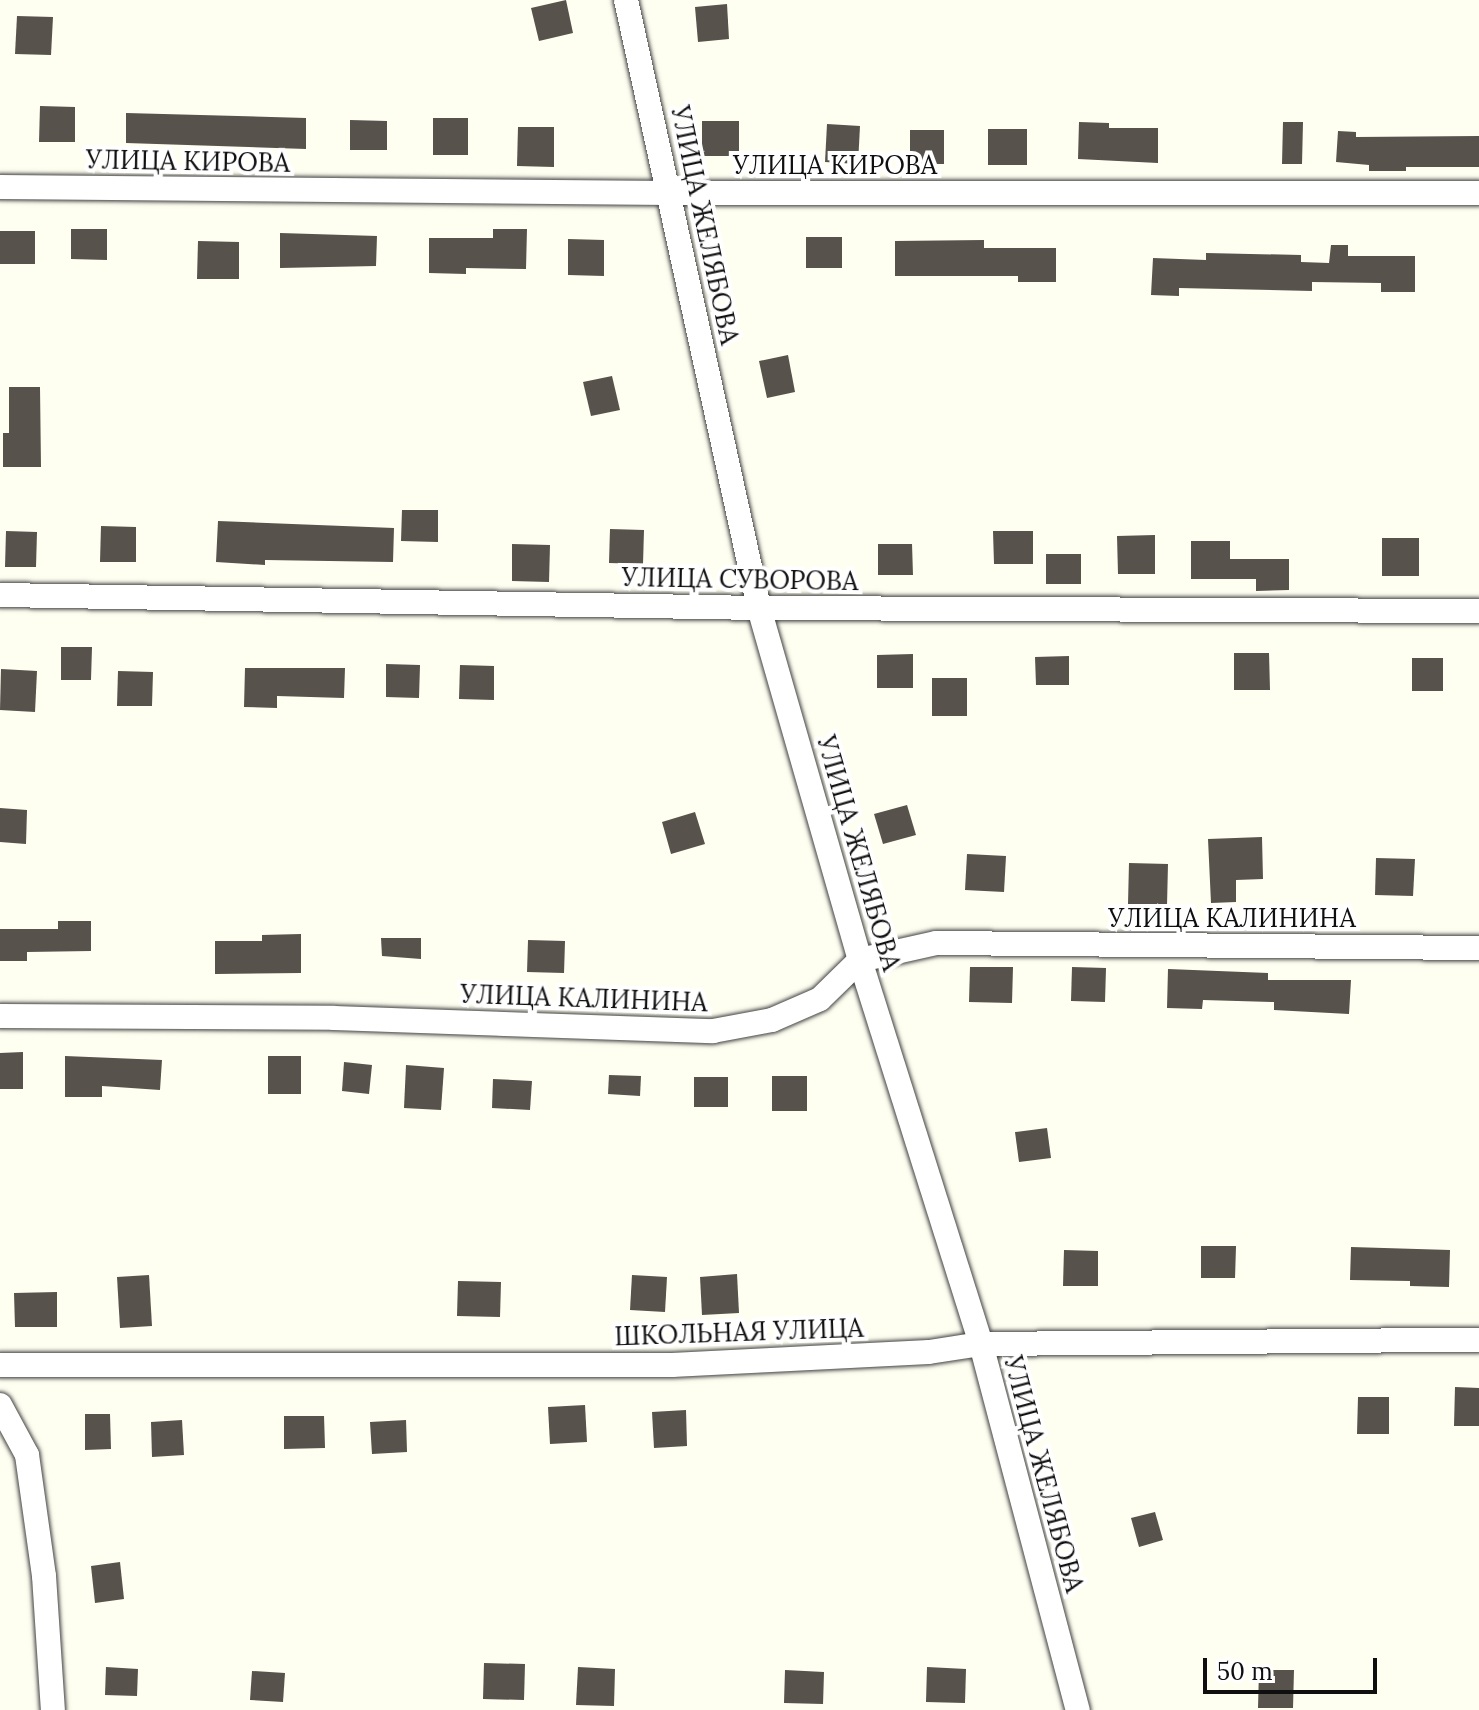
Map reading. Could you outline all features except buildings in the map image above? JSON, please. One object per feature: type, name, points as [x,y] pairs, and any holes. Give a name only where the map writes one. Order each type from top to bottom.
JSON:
[{"type":"street","name":"УЛИЦА ЖЕЛЯБОВА","points":[[626,0],[759,608],[860,960],[981,1344],[1078,1710]]},
{"type":"street","name":"УЛИЦА КИРОВА","points":[[0,187],[670,193],[1479,193]]},
{"type":"street","name":"УЛИЦА СУВОРОВА","points":[[0,595],[759,608],[1479,611]]},
{"type":"street","name":"УЛИЦА КАЛИНИНА","points":[[0,1016],[334,1018],[713,1031],[772,1020],[820,999],[860,960],[936,943],[1479,948]]},
{"type":"street","name":"ШКОЛЬНАЯ УЛИЦА","points":[[0,1365],[672,1365],[929,1352],[981,1344],[1479,1340]]},
{"type":"street","points":[[0,1405],[27,1455],[44,1576],[53,1710]]}]
